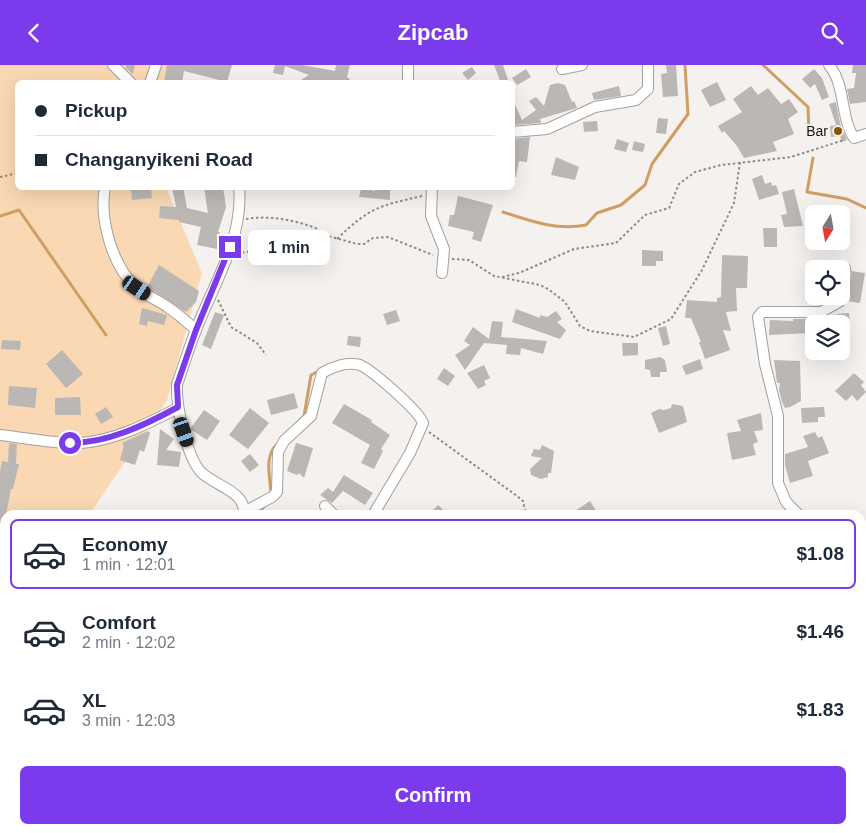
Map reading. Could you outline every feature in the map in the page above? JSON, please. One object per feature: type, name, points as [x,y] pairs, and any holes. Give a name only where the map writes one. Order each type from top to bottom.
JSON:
[{"type":"street","points":[[113,65],[128,80]]},
{"type":"street","points":[[151,80],[156,65]]},
{"type":"street","points":[[408,65],[408,80]]},
{"type":"street","points":[[562,69],[582,65]]},
{"type":"street","points":[[515,132],[547,129],[595,107],[636,100],[648,89],[648,65]]},
{"type":"street","points":[[829,65],[835,72],[847,128],[854,139],[866,134]]},
{"type":"street","points":[[105,190],[102,211],[106,232],[129,280],[142,291],[168,307],[196,330]]},
{"type":"street","points":[[240,190],[239,220],[234,238],[196,330],[177,385],[178,407],[197,466],[202,473],[238,497],[242,510]]},
{"type":"street","points":[[432,191],[431,216],[443,244],[444,259],[442,273]]},
{"type":"street","points":[[794,510],[786,502],[778,483],[778,416],[765,364],[758,317],[762,313],[821,312],[834,305]]},
{"type":"street","points":[[248,510],[272,497],[277,492],[278,452],[284,441],[311,416],[322,373],[342,365],[359,365],[421,417],[423,427],[376,510]]},
{"type":"street","points":[[0,435],[58,443],[100,440],[152,421],[178,407]]},
{"type":"street","points":[[325,506],[329,510]]},
{"type":"path","points":[[502,277],[519,273],[574,249],[616,243],[645,215],[669,207],[678,184],[707,167],[779,159],[834,142],[854,139]]},
{"type":"path","points":[[226,256],[282,245],[309,235],[321,234],[357,244],[374,238],[388,237],[444,259],[469,260],[494,275],[548,289],[565,301],[580,326],[590,331],[627,338],[665,323],[676,313],[702,269],[734,203],[740,162]]},
{"type":"path","points":[[0,177],[15,174]]},
{"type":"path","points":[[337,240],[354,223],[377,207],[432,191]]},
{"type":"path","points":[[239,220],[258,217],[280,219],[318,229],[321,234]]},
{"type":"path","points":[[213,292],[224,310],[230,327],[256,343],[266,355]]},
{"type":"path","points":[[423,427],[517,496],[523,501],[525,510]]},
{"type":"shaded area","points":[[0,65],[174,65],[168,80],[15,80],[15,190],[167,190],[202,273],[167,400],[93,509],[0,510]]},
{"type":"building","points":[[126,65],[135,65],[133,74],[126,68]]},
{"type":"building","points":[[167,65],[232,65],[228,80],[219,80],[184,71],[182,80],[164,80]]},
{"type":"building","points":[[275,65],[303,65],[335,71],[336,65],[350,65],[347,77],[350,80],[301,80],[309,75],[285,66],[283,75],[273,73]]},
{"type":"building","points":[[494,65],[503,65],[508,80],[500,80]]},
{"type":"building","points":[[666,65],[676,65],[678,96],[663,97],[661,74],[667,73]]},
{"type":"building","points":[[853,65],[866,65],[866,102],[850,104],[847,89],[854,88],[856,73],[852,73]]},
{"type":"building","points":[[472,67],[476,73],[468,80],[462,73]]},
{"type":"building","points":[[526,69],[531,77],[517,85],[512,78]]},
{"type":"building","points":[[814,69],[822,78],[829,97],[822,100],[815,84],[810,88],[802,79]]},
{"type":"building","points":[[717,82],[726,100],[710,107],[701,90]]},
{"type":"building","points":[[558,83],[565,85],[572,102],[574,101],[577,108],[540,119],[541,123],[515,125],[515,105],[522,120],[536,110],[529,101],[536,97],[544,106],[550,85]]},
{"type":"building","points":[[619,86],[621,96],[594,100],[592,93]]},
{"type":"building","points":[[751,86],[758,95],[768,88],[781,104],[789,99],[798,112],[788,119],[794,134],[773,142],[777,151],[744,158],[737,146],[724,131],[722,133],[718,126],[742,112],[733,99]]},
{"type":"building","points":[[836,102],[840,123],[847,140],[842,142],[840,136],[831,137],[830,126],[836,125],[829,104]]},
{"type":"building","points":[[658,118],[668,119],[666,134],[656,133]]},
{"type":"building","points":[[597,121],[598,131],[584,132],[583,122]]},
{"type":"building","points":[[530,137],[527,162],[519,161],[516,177],[515,177],[515,139]]},
{"type":"building","points":[[617,139],[629,143],[626,152],[614,149]]},
{"type":"building","points":[[634,141],[645,144],[643,152],[632,150]]},
{"type":"building","points":[[556,157],[579,167],[575,180],[551,175]]},
{"type":"building","points":[[762,175],[765,184],[771,182],[772,186],[776,185],[779,194],[759,200],[752,179]]},
{"type":"building","points":[[794,189],[803,226],[784,227],[781,215],[787,214],[782,192]]},
{"type":"building","points":[[131,190],[151,190],[152,198],[132,200]]},
{"type":"building","points":[[173,190],[184,190],[187,208],[208,213],[204,190],[223,190],[226,207],[218,232],[220,232],[217,249],[197,245],[201,227],[179,222],[179,220],[159,218],[160,206],[176,207]]},
{"type":"building","points":[[361,190],[390,190],[390,200],[359,197]]},
{"type":"building","points":[[458,196],[493,205],[481,242],[472,239],[474,232],[448,226],[450,215],[454,215]]},
{"type":"building","points":[[763,228],[777,228],[777,247],[764,247]]},
{"type":"building","points":[[642,250],[663,251],[663,261],[656,261],[656,266],[642,266]]},
{"type":"building","points":[[722,255],[748,256],[747,288],[736,288],[737,311],[726,312],[731,331],[723,330],[730,350],[705,359],[699,342],[701,342],[691,318],[685,318],[687,300],[717,302],[717,298],[721,297]]},
{"type":"building","points":[[159,265],[199,291],[196,302],[186,312],[147,287]]},
{"type":"building","points":[[851,271],[865,273],[860,303],[850,301]]},
{"type":"building","points":[[142,308],[167,315],[164,325],[148,321],[147,326],[139,324]]},
{"type":"building","points":[[516,309],[540,318],[540,315],[547,317],[556,311],[562,319],[557,322],[566,330],[560,339],[512,322]]},
{"type":"building","points":[[396,310],[400,321],[387,325],[383,314]]},
{"type":"building","points":[[215,312],[224,315],[211,349],[202,345]]},
{"type":"building","points":[[849,313],[849,315],[837,315]]},
{"type":"building","points":[[793,319],[805,319],[805,333],[769,335],[770,320],[793,321]]},
{"type":"building","points":[[492,321],[503,322],[501,337],[547,341],[543,354],[521,348],[520,355],[506,354],[507,345],[484,343],[465,370],[455,355],[470,345],[464,341],[473,327],[489,339]]},
{"type":"building","points":[[666,326],[670,344],[663,346],[658,328]]},
{"type":"building","points":[[348,336],[361,337],[360,347],[347,345]]},
{"type":"building","points":[[2,340],[21,341],[20,350],[1,349]]},
{"type":"building","points":[[622,343],[638,343],[638,355],[623,356]]},
{"type":"building","points":[[62,350],[83,374],[66,388],[46,364]]},
{"type":"building","points":[[660,357],[665,360],[667,372],[660,372],[660,377],[651,377],[650,370],[645,369],[645,360]]},
{"type":"building","points":[[700,359],[703,369],[686,375],[682,366]]},
{"type":"building","points":[[774,360],[800,361],[801,401],[790,407],[785,408],[782,402],[779,390],[780,383],[777,383]]},
{"type":"building","points":[[484,365],[490,378],[484,381],[486,385],[478,389],[467,373]]},
{"type":"building","points":[[444,368],[455,376],[448,386],[437,379]]},
{"type":"building","points":[[854,373],[864,382],[861,385],[866,392],[857,401],[852,395],[846,401],[835,391]]},
{"type":"building","points":[[9,386],[37,388],[35,408],[8,405]]},
{"type":"building","points":[[294,393],[298,408],[271,415],[267,400]]},
{"type":"building","points":[[80,397],[81,415],[55,415],[55,398]]},
{"type":"building","points":[[344,404],[372,420],[371,422],[390,435],[381,449],[383,451],[374,469],[361,463],[370,445],[332,423]]},
{"type":"building","points":[[672,404],[683,406],[687,422],[659,433],[651,413],[659,409],[671,408]]},
{"type":"building","points":[[106,407],[113,417],[101,424],[95,414]]},
{"type":"building","points":[[824,407],[825,417],[818,417],[818,422],[802,423],[801,408]]},
{"type":"building","points":[[250,408],[269,423],[248,449],[229,435]]},
{"type":"building","points":[[204,410],[220,421],[207,440],[190,429]]},
{"type":"building","points":[[761,413],[763,430],[754,431],[758,442],[753,444],[756,455],[732,460],[727,433],[741,431],[737,420]]},
{"type":"building","points":[[160,429],[174,439],[166,450],[181,452],[179,467],[157,465]]},
{"type":"building","points":[[148,431],[150,433],[144,452],[140,450],[135,465],[120,460],[124,446],[122,443]]},
{"type":"building","points":[[815,432],[818,438],[822,436],[829,453],[808,461],[813,476],[790,483],[785,465],[785,454],[808,447],[803,436]]},
{"type":"building","points":[[9,443],[17,444],[16,464],[19,464],[13,489],[11,489],[7,510],[0,510],[0,472],[2,461],[8,462]]},
{"type":"building","points":[[296,443],[313,448],[304,478],[299,473],[297,475],[287,471]]},
{"type":"building","points":[[542,445],[554,451],[551,473],[548,473],[548,477],[541,479],[531,475],[530,469],[542,458],[531,456],[534,449],[540,450]]},
{"type":"building","points":[[250,454],[259,465],[250,472],[241,461]]},
{"type":"building","points":[[344,475],[373,493],[365,505],[343,491],[332,503],[320,495],[328,488],[333,492]]},
{"type":"building","points":[[590,501],[596,510],[576,510]]},
{"type":"building","points":[[438,505],[444,510],[434,510]]},
{"type":"waterway","points":[[503,212],[544,224],[576,227],[586,225],[597,213],[621,205],[645,185],[652,164],[688,114],[685,65]]},
{"type":"waterway","points":[[763,65],[808,107],[809,133]]},
{"type":"waterway","points":[[813,158],[807,192],[847,199],[866,208]]},
{"type":"waterway","points":[[0,216],[19,210],[106,335]]},
{"type":"waterway","points":[[300,420],[304,416],[311,375],[321,370]]},
{"type":"waterway","points":[[271,493],[269,461],[270,454],[277,444]]},
{"type":"waterway","points":[[261,510],[267,503]]},
{"type":"place","name":"Bar","points":[[838,131]]},
{"type":"route","points":[[70,443],[100,440],[160,417],[178,407],[177,385],[196,330],[230,247]]}]
